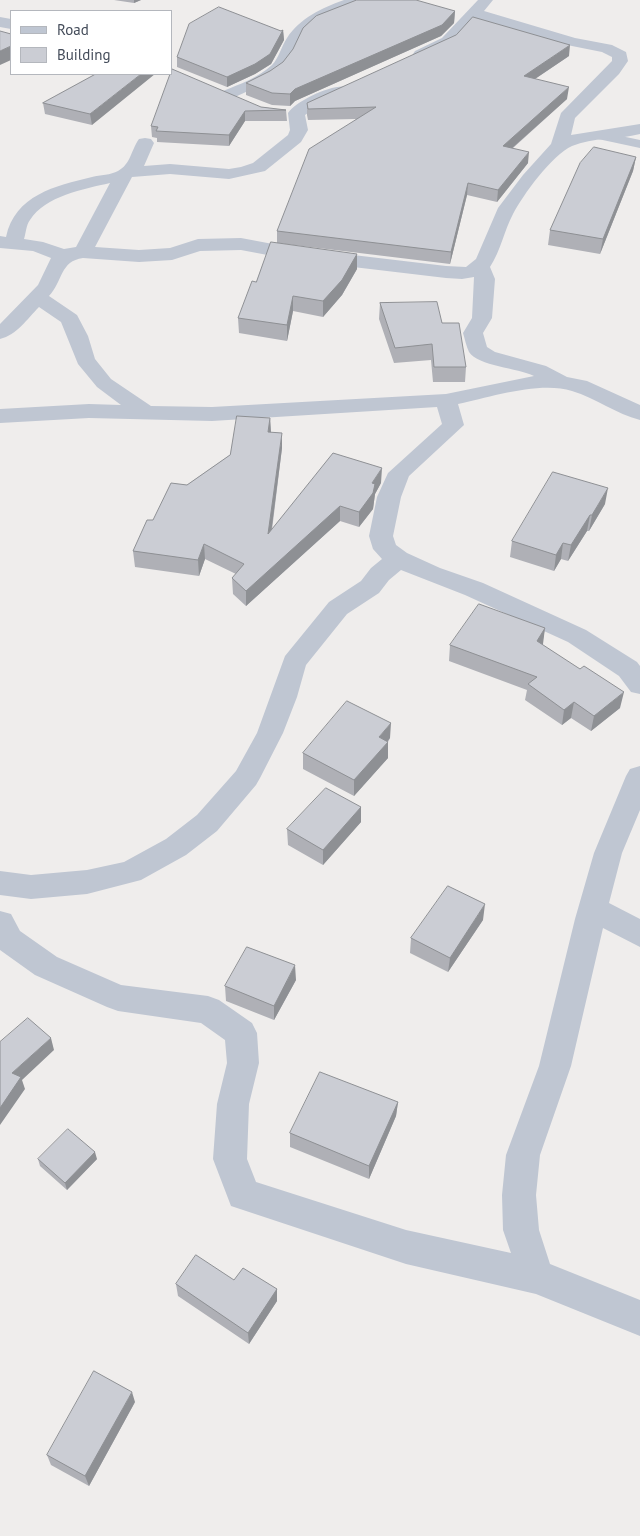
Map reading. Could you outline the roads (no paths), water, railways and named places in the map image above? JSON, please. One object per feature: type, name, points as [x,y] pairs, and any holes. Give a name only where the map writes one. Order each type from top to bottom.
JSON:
[{"type":"street","points":[[246,102],[222,91],[267,77],[283,63],[298,33],[306,25],[320,16],[360,0]]},
{"type":"street","points":[[402,63],[448,41],[486,0]]},
{"type":"street","points":[[353,85],[289,113],[299,130],[295,138],[259,167],[229,174],[170,169],[126,174],[44,198],[31,206],[7,242],[74,254],[139,256],[172,254],[198,245],[241,244],[294,254],[436,271],[458,272],[475,270],[484,261],[504,214],[526,183],[559,146],[567,117],[614,70],[620,60],[620,55],[606,48],[574,42],[474,13]]},
{"type":"street","points":[[559,146],[576,140],[640,130]]},
{"type":"street","points":[[0,333],[10,327],[47,287],[60,259],[74,254],[98,227],[109,202],[126,174],[138,162],[145,143]]},
{"type":"street","points":[[480,266],[485,279],[482,318],[472,333],[478,350],[488,356],[540,370],[560,382]]},
{"type":"street","points":[[38,298],[70,319],[86,360],[104,383],[146,412]]},
{"type":"street","points":[[0,416],[89,411],[212,414],[446,400],[536,382],[560,382],[579,386],[640,413]]},
{"type":"street","points":[[446,400],[453,425],[399,473],[389,497],[381,536],[385,549],[398,559],[474,589],[577,636],[628,669],[640,685]]},
{"type":"street","points":[[0,883],[31,887],[87,882],[131,872],[176,847],[207,823],[246,778],[266,740],[284,698],[294,662],[338,608],[370,587],[380,574],[398,559]]},
{"type":"street","points":[[536,1276],[521,1230],[519,1195],[523,1155],[555,1066],[608,854],[640,776]]},
{"type":"street","points":[[593,908],[640,934]]},
{"type":"street","points":[[0,923],[9,940],[46,966],[118,998],[208,1010],[241,1033],[243,1063],[233,1104],[230,1158],[243,1194],[406,1247],[536,1276],[640,1318]]},
{"type":"lane","points":[[602,136],[640,144]]}]
